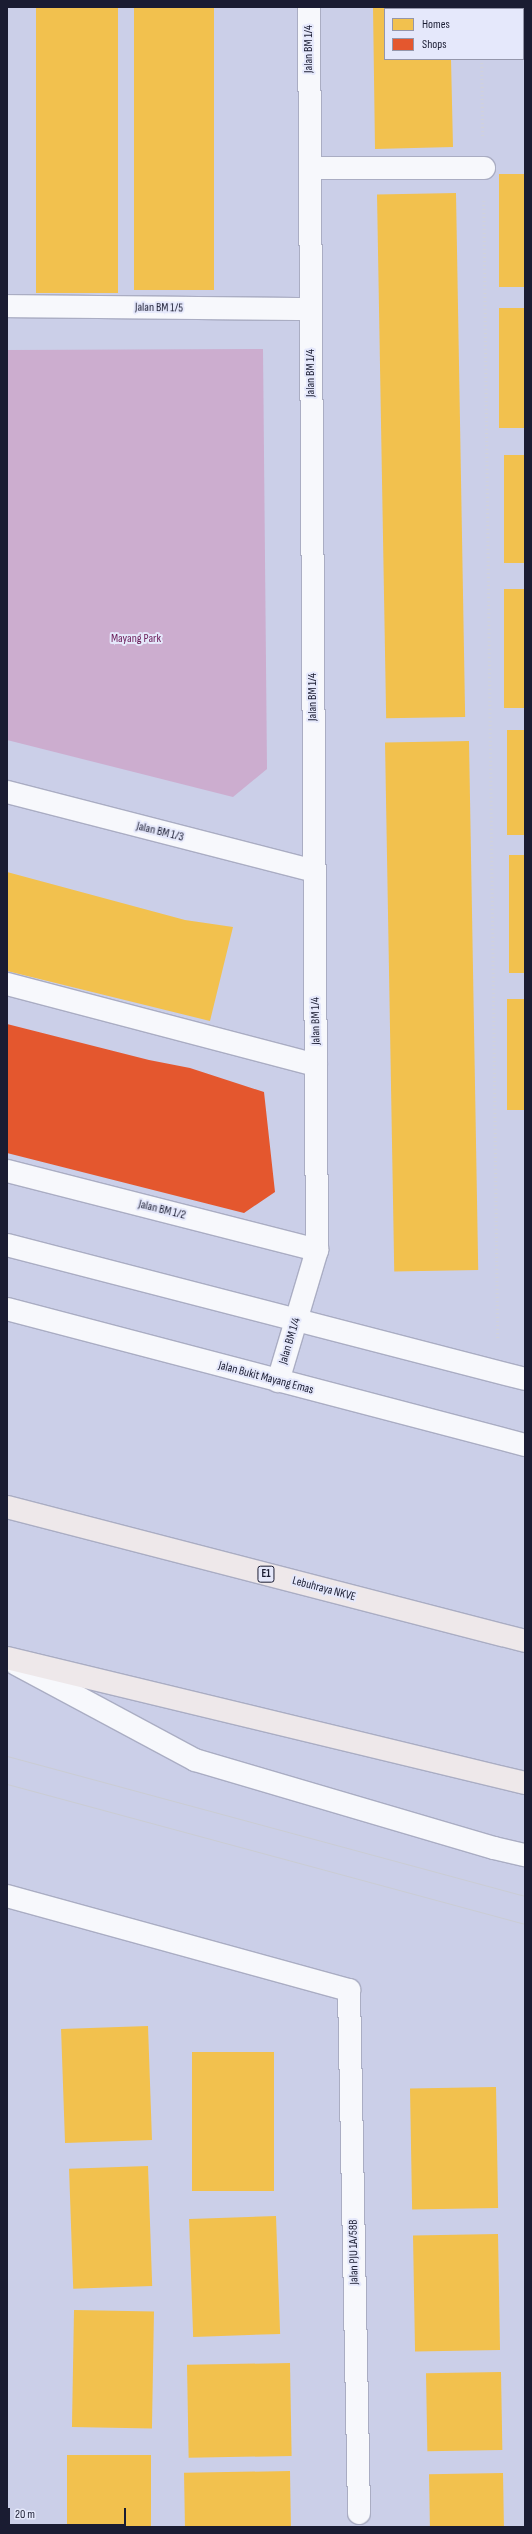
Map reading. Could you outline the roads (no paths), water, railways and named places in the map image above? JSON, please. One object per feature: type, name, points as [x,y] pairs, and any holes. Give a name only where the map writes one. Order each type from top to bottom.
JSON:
[{"type":"highway","name":"Lebuhraya NKVE","points":[[7,1507],[525,1641]]},
{"type":"highway","points":[[7,1658],[525,1783]]},
{"type":"street","name":"Jalan BM 1/4","points":[[278,1381],[317,1250],[309,7]]},
{"type":"street","points":[[310,168],[484,168]]},
{"type":"street","name":"Jalan BM 1/5","points":[[7,306],[311,309]]},
{"type":"street","name":"Jalan BM 1/3","points":[[7,792],[314,871]]},
{"type":"street","points":[[7,984],[316,1065]]},
{"type":"street","name":"Jalan BM 1/2","points":[[7,1171],[317,1250]]},
{"type":"street","points":[[7,1245],[525,1379]]},
{"type":"street","name":"Jalan Bukit Mayang Emas","points":[[7,1308],[278,1381],[525,1445]]},
{"type":"street","points":[[7,1658],[195,1760],[494,1848],[525,1855]]},
{"type":"street","name":"Jalan PJU 1A/58B","points":[[7,1896],[348,1990],[359,2513]]},
{"type":"tram line","points":[[7,1756],[525,1896]]},
{"type":"tram line","points":[[7,1784],[525,1924]]},
{"type":"park label","name":"Mayang Park","points":[[136,639]]}]
